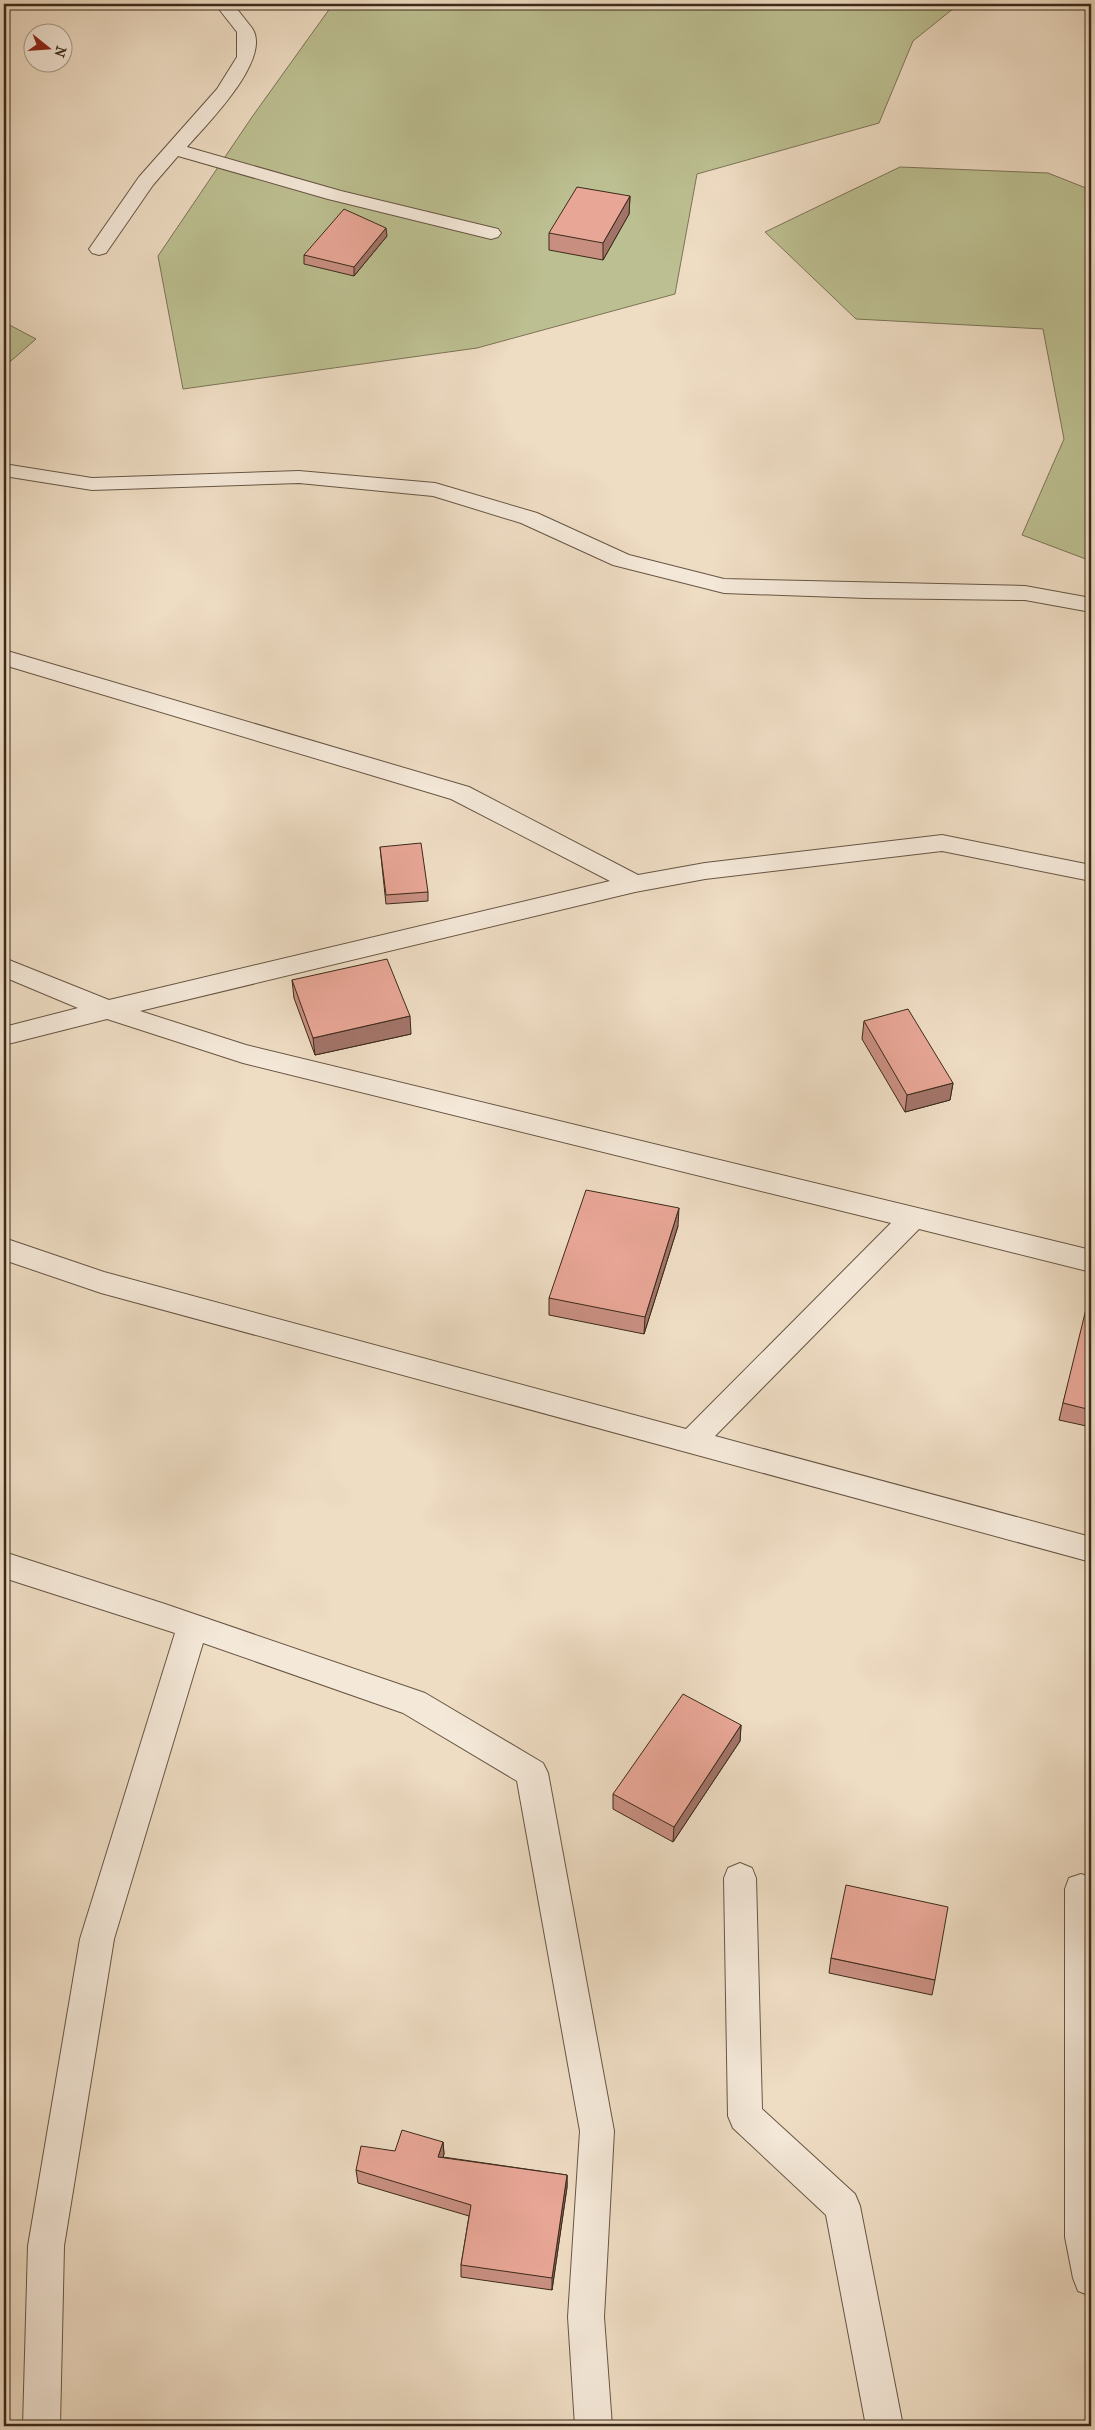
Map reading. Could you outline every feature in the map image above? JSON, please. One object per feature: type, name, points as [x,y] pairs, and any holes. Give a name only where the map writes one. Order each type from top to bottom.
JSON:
[{"type":"street","points":[[99,249],[146,180],[225,92],[246,57],[246,32],[224,4]]},
{"type":"street","points":[[174,149],[335,195],[491,233]]},
{"type":"street","points":[[4,470],[92,484],[299,477],[435,490],[529,518],[621,560],[724,586],[866,591],[1025,593],[1091,605]]},
{"type":"street","points":[[4,657],[460,793],[635,884]]},
{"type":"street","points":[[4,1036],[635,884],[705,871],[942,843],[1091,873]]},
{"type":"street","points":[[4,967],[108,1010],[243,1054],[1091,1261]]},
{"type":"street","points":[[691,1442],[914,1217]]},
{"type":"street","points":[[4,1249],[101,1282],[1091,1550]]},
{"type":"street","points":[[4,1565],[192,1627],[414,1704],[532,1773],[597,2131],[586,2317],[594,2426]]},
{"type":"street","points":[[41,2426],[46,2246],[97,1939],[192,1627]]},
{"type":"street","points":[[740,1878],[745,2116],[842,2206],[885,2426]]},
{"type":"street","points":[[1091,1892],[1081,1890],[1083,2237],[1091,2278]]},
{"type":"green space","points":[[333,4],[959,4],[913,41],[879,123],[697,174],[675,294],[477,348],[183,389],[158,256],[252,117]]},
{"type":"green space","points":[[900,167],[1048,173],[1091,190],[1091,561],[1022,535],[1064,439],[1043,329],[856,319],[765,232]]},
{"type":"green space","points":[[4,322],[36,339],[4,367]]},
{"type":"building","points":[[577,187],[630,196],[603,243],[549,233]]},
{"type":"building","points":[[344,209],[386,228],[354,267],[304,255]]},
{"type":"building","points":[[421,843],[428,892],[386,895],[380,847]]},
{"type":"building","points":[[387,959],[410,1016],[313,1038],[292,980]]},
{"type":"building","points":[[908,1009],[953,1083],[907,1095],[864,1021]]},
{"type":"building","points":[[586,1190],[679,1208],[645,1317],[549,1298]]},
{"type":"building","points":[[1088,1301],[1091,1302],[1091,1410],[1063,1403]]},
{"type":"building","points":[[683,1694],[741,1725],[674,1827],[613,1794]]},
{"type":"building","points":[[846,1885],[948,1907],[935,1980],[831,1958]]},
{"type":"building","points":[[402,2130],[443,2142],[438,2157],[567,2175],[552,2278],[461,2265],[471,2205],[356,2170],[361,2146],[395,2151]]}]
